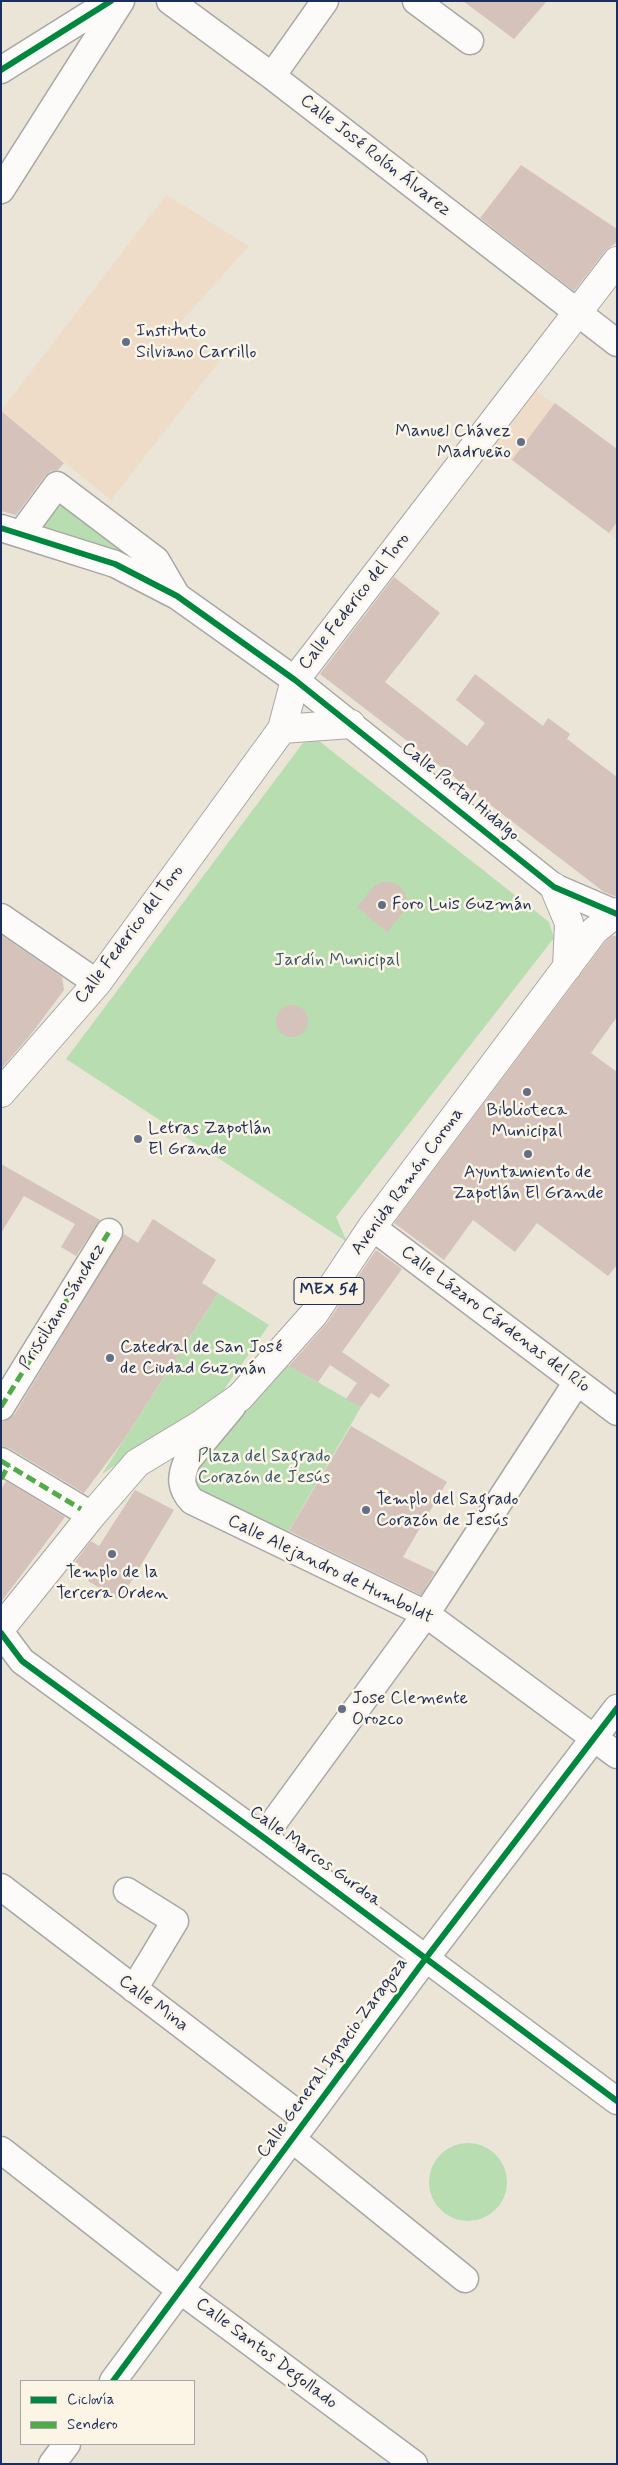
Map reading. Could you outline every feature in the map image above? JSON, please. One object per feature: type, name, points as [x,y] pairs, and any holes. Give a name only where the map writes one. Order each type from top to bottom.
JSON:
[{"type":"main road","name":"Calle Federico del Toro","points":[[1,1093],[97,983],[282,729],[295,680],[617,261]]},
{"type":"main road","points":[[282,729],[351,724]]},
{"type":"main road","points":[[554,887],[569,924],[567,968]]},
{"type":"main road","name":"Avenida Ramón Corona","points":[[1,1628],[92,1515],[137,1463],[200,1425],[240,1397],[314,1314],[372,1227],[594,931],[616,913]]},
{"type":"street","points":[[1,70],[111,1]]},
{"type":"street","points":[[1,190],[120,1]]},
{"type":"street","name":"Calle José Rolón Álvarez","points":[[170,1],[272,76],[617,343]]},
{"type":"street","points":[[272,76],[325,1]]},
{"type":"street","points":[[416,1],[470,41]]},
{"type":"street","points":[[11,531],[57,484],[156,560],[177,596]]},
{"type":"street","name":"Calle Portal Hidalgo","points":[[11,531],[115,564],[177,596],[295,680],[554,887],[616,913]]},
{"type":"street","points":[[1,917],[97,983]]},
{"type":"street","name":"Calle Lázaro Cárdenas del Río","points":[[372,1227],[617,1412]]},
{"type":"street","name":"Prisciliano Sánchez","points":[[1,1407],[109,1232]]},
{"type":"street","points":[[263,1837],[426,1614],[577,1382]]},
{"type":"street","name":"Calle Alejandro de Humboldt","points":[[240,1397],[187,1461],[181,1479],[187,1496],[198,1506],[426,1614],[617,1755]]},
{"type":"street","points":[[4,1468],[81,1509]]},
{"type":"street","name":"Calle Marcos Gurdoa","points":[[1,1633],[22,1661],[617,2100]]},
{"type":"street","name":"Calle General Ignacio Zaragoza","points":[[114,2380],[426,1958],[617,1708]]},
{"type":"street","name":"Calle Mina","points":[[1,1887],[134,1989],[299,2130],[465,2279]]},
{"type":"street","points":[[127,1891],[175,1921],[134,1989]]},
{"type":"street","name":"Calle Santos Degollado","points":[[1,2150],[180,2290],[414,2464]]},
{"type":"street","points":[[52,2464],[66,2445]]},
{"type":"shaded area","name":"Instituto Silviano Carrillo","points":[[166,195],[249,246],[178,325],[221,359],[111,500],[1,411]]},
{"type":"shaded area","points":[[534,389],[617,449],[617,539],[492,445]]},
{"type":"green space","points":[[56,495],[127,547],[119,557],[33,527]]},
{"type":"green space","name":"Jardín Municipal","points":[[319,741],[549,922],[554,938],[336,1217],[347,1242],[66,1059],[303,743]]},
{"type":"green space","points":[[218,1293],[269,1325],[223,1391],[102,1474]]},
{"type":"green space","name":"Plaza del Sagrado Corazón de Jesús","points":[[281,1361],[361,1407],[284,1539],[205,1500],[191,1476]]},
{"type":"green space","points":[[468,2143],[483,2146],[495,2155],[504,2167],[507,2182],[504,2197],[495,2209],[483,2218],[468,2221],[453,2218],[441,2209],[432,2197],[429,2182],[432,2167],[441,2155],[453,2146]]},
{"type":"building","points":[[463,1],[547,1],[514,39]]},
{"type":"building","points":[[521,165],[617,229],[617,242],[605,251],[574,291],[480,218]]},
{"type":"building","points":[[555,403],[617,449],[617,522],[609,533],[512,460]]},
{"type":"building","points":[[1,411],[64,463],[58,470],[51,471],[45,476],[16,515],[1,511]]},
{"type":"building","points":[[394,577],[440,613],[385,682],[467,746],[485,723],[456,700],[475,674],[543,726],[548,718],[570,734],[567,739],[617,777],[617,897],[604,892],[320,674]]},
{"type":"building","name":"Foro Luis Guzmán","points":[[381,882],[391,882],[399,886],[405,893],[407,903],[404,911],[387,932],[357,907],[374,886]]},
{"type":"building","points":[[1,935],[62,977],[64,990],[32,1033],[1,1069]]},
{"type":"building","name":"Ayuntamiento de Zapotlán El Grande","points":[[612,936],[617,936],[617,1017],[591,1053],[617,1072],[617,1265],[608,1276],[537,1223],[515,1252],[473,1220],[444,1260],[394,1223],[605,942]]},
{"type":"building","points":[[292,1005],[304,1009],[308,1021],[304,1033],[292,1037],[280,1033],[276,1021],[280,1009]]},
{"type":"building","points":[[1,1164],[100,1220],[76,1256],[61,1247],[75,1224],[24,1196],[1,1233]]},
{"type":"building","name":"Catedral de San José de Ciudad Guzmán","points":[[153,1219],[216,1260],[202,1283],[218,1293],[123,1441],[84,1493],[9,1448],[1,1446],[1,1423],[14,1415],[124,1234],[138,1243]]},
{"type":"building","points":[[376,1250],[402,1269],[342,1352],[390,1385],[379,1398],[371,1393],[361,1407],[346,1399],[357,1383],[330,1365],[318,1382],[289,1366],[327,1323]]},
{"type":"building","name":"Templo del Sagrado Corazón de Jesús","points":[[351,1426],[447,1482],[403,1557],[435,1572],[421,1595],[289,1531]]},
{"type":"building","points":[[6,1481],[65,1517],[1,1602],[1,1490]]},
{"type":"building","name":"Templo de la Tercera Orden","points":[[135,1490],[174,1510],[120,1600],[88,1581],[92,1573],[74,1563],[91,1541],[99,1546]]},
{"type":"marked path","points":[[1,1407],[109,1232]]},
{"type":"marked path","points":[[1,1461],[81,1509]]},
{"type":"marked path","points":[[1,1479],[9,1465]]},
{"type":"cycle path","points":[[1,70],[111,1]]},
{"type":"cycle path","points":[[1,528],[115,564],[177,596],[295,680],[554,887],[617,914]]},
{"type":"cycle path","points":[[1,1633],[22,1661],[263,1837],[617,2101]]},
{"type":"cycle path","points":[[114,2380],[426,1958],[617,1708]]},
{"type":"place","name":"Instituto Silviano Carrillo","points":[[126,342]]},
{"type":"place","name":"Manuel Chávez Madrueño","points":[[521,442]]},
{"type":"place","name":"Foro Luis Guzmán","points":[[382,905]]},
{"type":"place","name":"Biblioteca Municipal","points":[[527,1092]]},
{"type":"place","name":"Letras Zapotlán El Grande","points":[[138,1139]]},
{"type":"place","name":"Ayuntamiento de Zapotlán El Grande","points":[[528,1154]]},
{"type":"place","name":"Catedral de San José de Ciudad Guzmán","points":[[110,1358]]},
{"type":"place","name":"Templo del Sagrado Corazón de Jesús","points":[[366,1510]]},
{"type":"place","name":"Templo de la Tercera Orden","points":[[112,1554]]},
{"type":"place","name":"Jose Clemente Orozco","points":[[342,1709]]}]
